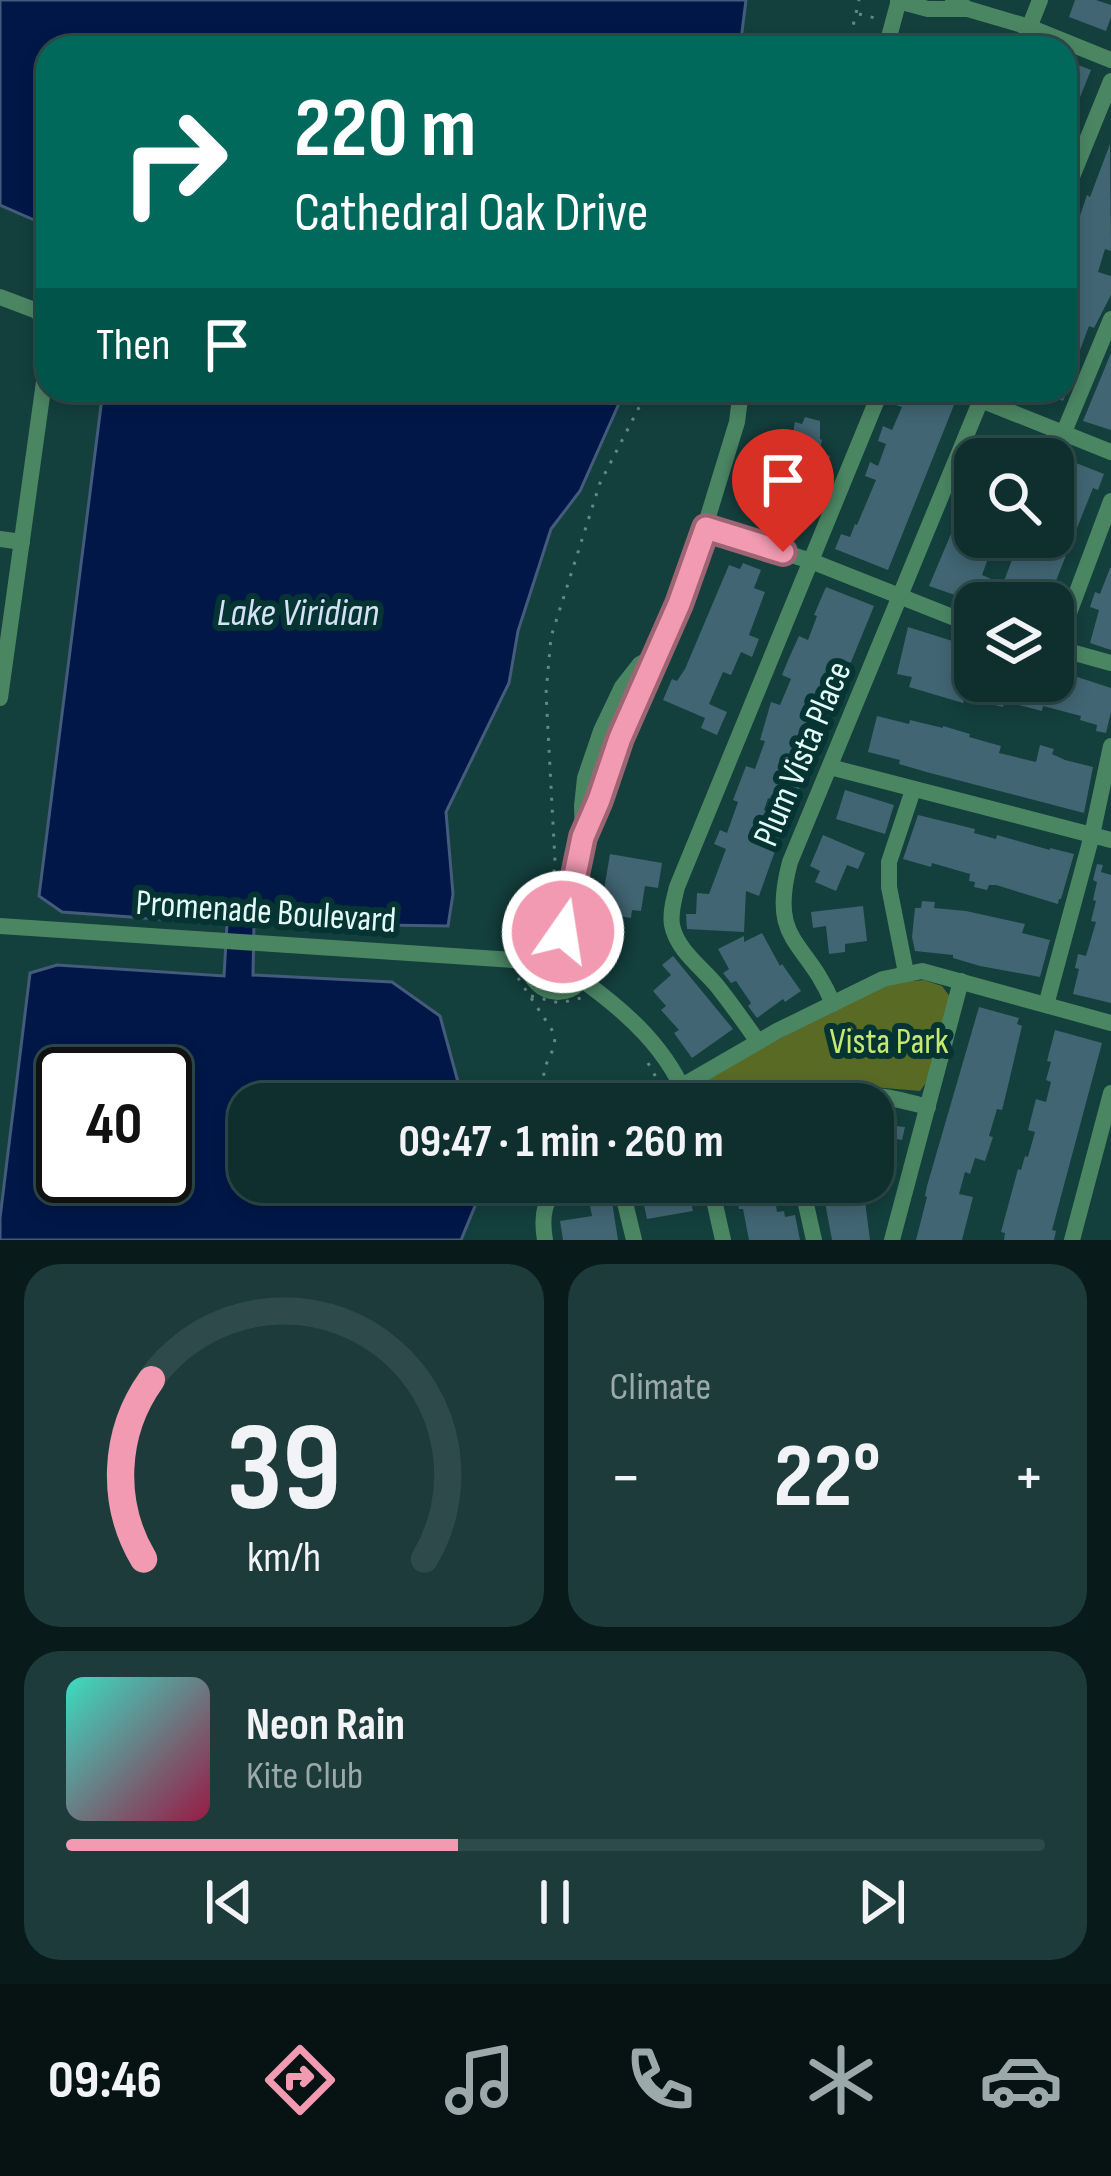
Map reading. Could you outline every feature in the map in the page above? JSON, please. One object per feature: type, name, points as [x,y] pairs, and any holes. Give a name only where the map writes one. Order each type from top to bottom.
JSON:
[{"type":"street","points":[[1026,36],[1040,0]]},
{"type":"street","points":[[889,36],[898,1],[928,9],[960,4],[1051,36]]},
{"type":"street","points":[[1077,47],[1111,61]]},
{"type":"street","points":[[1077,165],[1111,81]]},
{"type":"street","points":[[0,297],[36,311]]},
{"type":"street","points":[[1077,401],[1111,319]]},
{"type":"street","points":[[0,698],[41,402]]},
{"type":"street","points":[[563,932],[583,837],[585,778],[622,687],[640,664],[657,654],[688,582],[740,402]]},
{"type":"street","points":[[737,422],[748,402]]},
{"type":"street","points":[[758,1042],[679,942],[672,928],[672,910],[677,887],[876,402]]},
{"type":"street","name":"Plum Vista Place","points":[[833,1004],[824,982],[787,930],[782,905],[790,862],[980,402]]},
{"type":"street","points":[[998,402],[1111,452]]},
{"type":"street","points":[[1064,432],[1076,402]]},
{"type":"street","points":[[1074,597],[1111,501]]},
{"type":"street","points":[[706,528],[811,561],[954,618]]},
{"type":"street","points":[[0,539],[22,542]]},
{"type":"street","points":[[1074,652],[1111,663]]},
{"type":"street","points":[[1046,1005],[1111,746]]},
{"type":"street","points":[[830,767],[1111,840]]},
{"type":"street","points":[[906,973],[889,887],[889,862],[913,790]]},
{"type":"street","name":"Promenade Boulevard","points":[[0,926],[492,958],[523,955]]},
{"type":"street","points":[[563,932],[577,938],[586,950],[588,966],[576,986],[560,992],[544,988],[532,976],[523,955],[539,938],[563,932]]},
{"type":"street","points":[[702,1083],[758,1042],[883,979],[906,973],[922,971],[1111,1024]]},
{"type":"street","points":[[582,980],[644,1032],[679,1083]]},
{"type":"street","points":[[892,1240],[961,981]]},
{"type":"street","points":[[1072,1240],[1111,1094]]},
{"type":"street","points":[[894,1099],[928,1107]]},
{"type":"street","points":[[544,1240],[542,1221],[548,1203]]},
{"type":"street","points":[[625,1203],[634,1240]]},
{"type":"street","points":[[715,1203],[723,1240]]},
{"type":"street","points":[[806,1203],[814,1240]]},
{"type":"path","points":[[851,36],[859,0]]},
{"type":"path","points":[[857,14],[883,20]]},
{"type":"path","points":[[523,955],[530,931],[550,917],[555,861],[546,693],[551,637],[600,483],[642,402]]},
{"type":"path","points":[[518,978],[554,1033],[544,1083]]},
{"type":"path","points":[[531,996],[560,1004],[580,998],[589,1003]]},
{"type":"path","points":[[641,1052],[659,1083]]},
{"type":"green space","name":"Vista Park","points":[[924,980],[942,986],[951,998],[933,1073],[920,1091],[894,1089],[894,1083],[701,1083],[855,998],[889,983]]},
{"type":"water","points":[[0,0],[746,0],[742,36],[36,36],[36,221],[0,205]]},
{"type":"water","name":"Lake Viridian","points":[[101,402],[620,402],[580,491],[551,529],[518,631],[509,683],[446,812],[453,894],[448,926],[254,923],[253,975],[392,982],[440,1016],[458,1083],[228,1083],[228,1203],[475,1203],[461,1240],[0,1240],[30,973],[57,965],[224,976],[227,924],[62,912],[39,896]]},
{"type":"building","points":[[1075,0],[1111,5],[1106,31],[1069,17]]},
{"type":"building","points":[[1077,65],[1091,70],[1077,105]]},
{"type":"building","points":[[1110,144],[1111,251],[1105,249],[1098,272],[1111,276],[1111,295],[1094,328],[1089,326],[1077,358],[1077,225],[1087,195],[1090,197]]},
{"type":"building","points":[[1111,353],[1111,430],[1083,421]]},
{"type":"building","points":[[955,402],[888,570],[835,549],[841,534],[850,537],[876,480],[865,476],[870,462],[878,466],[886,444],[878,441],[883,426],[892,430],[902,407],[893,404]]},
{"type":"building","points":[[805,417],[820,421],[819,453],[830,456],[825,484],[822,496],[793,490],[785,513],[772,509],[781,482],[765,477],[779,448],[779,432],[793,432],[795,422],[802,424]]},
{"type":"building","points":[[1074,462],[1104,474],[1098,490],[1093,488],[1074,536]]},
{"type":"building","points":[[954,527],[954,558],[988,558],[982,575],[998,582],[954,582],[954,595],[929,586]]},
{"type":"building","points":[[1013,558],[1065,558],[1055,582],[1004,582]]},
{"type":"building","points":[[743,563],[761,570],[754,588],[765,592],[749,635],[759,639],[752,657],[741,652],[731,675],[723,672],[709,704],[727,712],[717,735],[701,728],[705,718],[663,700],[672,679],[677,681],[685,669],[729,565],[740,569]]},
{"type":"building","points":[[1110,568],[1111,650],[1090,643],[1099,610],[1090,607]]},
{"type":"building","points":[[826,587],[874,606],[792,806],[768,798],[764,810],[786,820],[759,896],[746,891],[744,932],[687,929],[686,914],[696,914],[697,893],[709,894],[726,849],[714,844],[720,830],[727,833],[746,766],[755,769],[771,702],[780,705],[791,679],[782,675],[799,636],[808,640]]},
{"type":"building","points":[[908,627],[954,641],[954,700],[909,687],[912,677],[897,674]]},
{"type":"building","points":[[1074,676],[1111,688],[1106,733],[1096,731],[1097,725],[1080,720],[1081,716],[1043,706],[1042,711],[1008,702],[1074,702]]},
{"type":"building","points":[[877,716],[943,726],[1001,746],[999,753],[1036,762],[1040,745],[1054,749],[1052,754],[1065,760],[1093,767],[1084,813],[868,752]]},
{"type":"building","points":[[845,790],[894,805],[885,834],[836,819]]},
{"type":"building","points":[[918,815],[996,839],[997,835],[1074,854],[1058,904],[996,885],[987,890],[974,887],[970,874],[903,859]]},
{"type":"building","points":[[823,835],[865,853],[858,869],[847,865],[836,891],[815,882],[820,871],[810,866]]},
{"type":"building","points":[[610,854],[662,863],[658,888],[645,886],[641,911],[632,910],[631,918],[594,912],[596,901],[602,902]]},
{"type":"building","points":[[1097,864],[1103,865],[1101,872],[1111,875],[1111,1003],[1073,994],[1078,954],[1086,956],[1096,922],[1091,921]]},
{"type":"building","points":[[922,901],[935,902],[934,908],[1025,924],[1022,933],[1050,940],[1040,977],[980,966],[953,955],[915,951],[915,908],[921,908]]},
{"type":"building","points":[[863,906],[867,941],[845,944],[845,952],[829,954],[826,926],[813,928],[811,912]]},
{"type":"building","points":[[762,933],[801,991],[757,1018],[736,981],[731,983],[723,973],[729,969],[718,949]]},
{"type":"building","points":[[673,956],[733,1029],[692,1058],[674,1033],[679,1030],[661,1010],[666,1006],[653,991],[671,975],[662,965]]},
{"type":"building","points":[[979,1007],[1019,1018],[1017,1024],[1022,1026],[1002,1110],[997,1109],[985,1161],[975,1158],[970,1174],[965,1172],[959,1194],[973,1197],[962,1240],[916,1240],[927,1186]]},
{"type":"building","points":[[1055,1030],[1102,1043],[1052,1230],[1056,1231],[1054,1240],[1004,1240],[1001,1232],[1018,1169],[1028,1157],[1035,1132],[1028,1130],[1036,1099],[1046,1102],[1051,1082],[1046,1080],[1051,1062],[1047,1061]]},
{"type":"building","points":[[894,1118],[896,1126],[905,1127],[902,1140],[894,1139]]},
{"type":"building","points":[[612,1203],[618,1240],[563,1240],[560,1221],[592,1216],[590,1206]]},
{"type":"building","points":[[638,1203],[691,1203],[693,1211],[647,1219],[644,1205]]},
{"type":"building","points":[[738,1203],[776,1203],[777,1212],[784,1211],[785,1217],[795,1215],[800,1240],[749,1240],[743,1209]]},
{"type":"building","points":[[825,1203],[865,1203],[870,1240],[832,1240]]},
{"type":"route","points":[[563,932],[583,837],[706,528],[783,552]]}]
